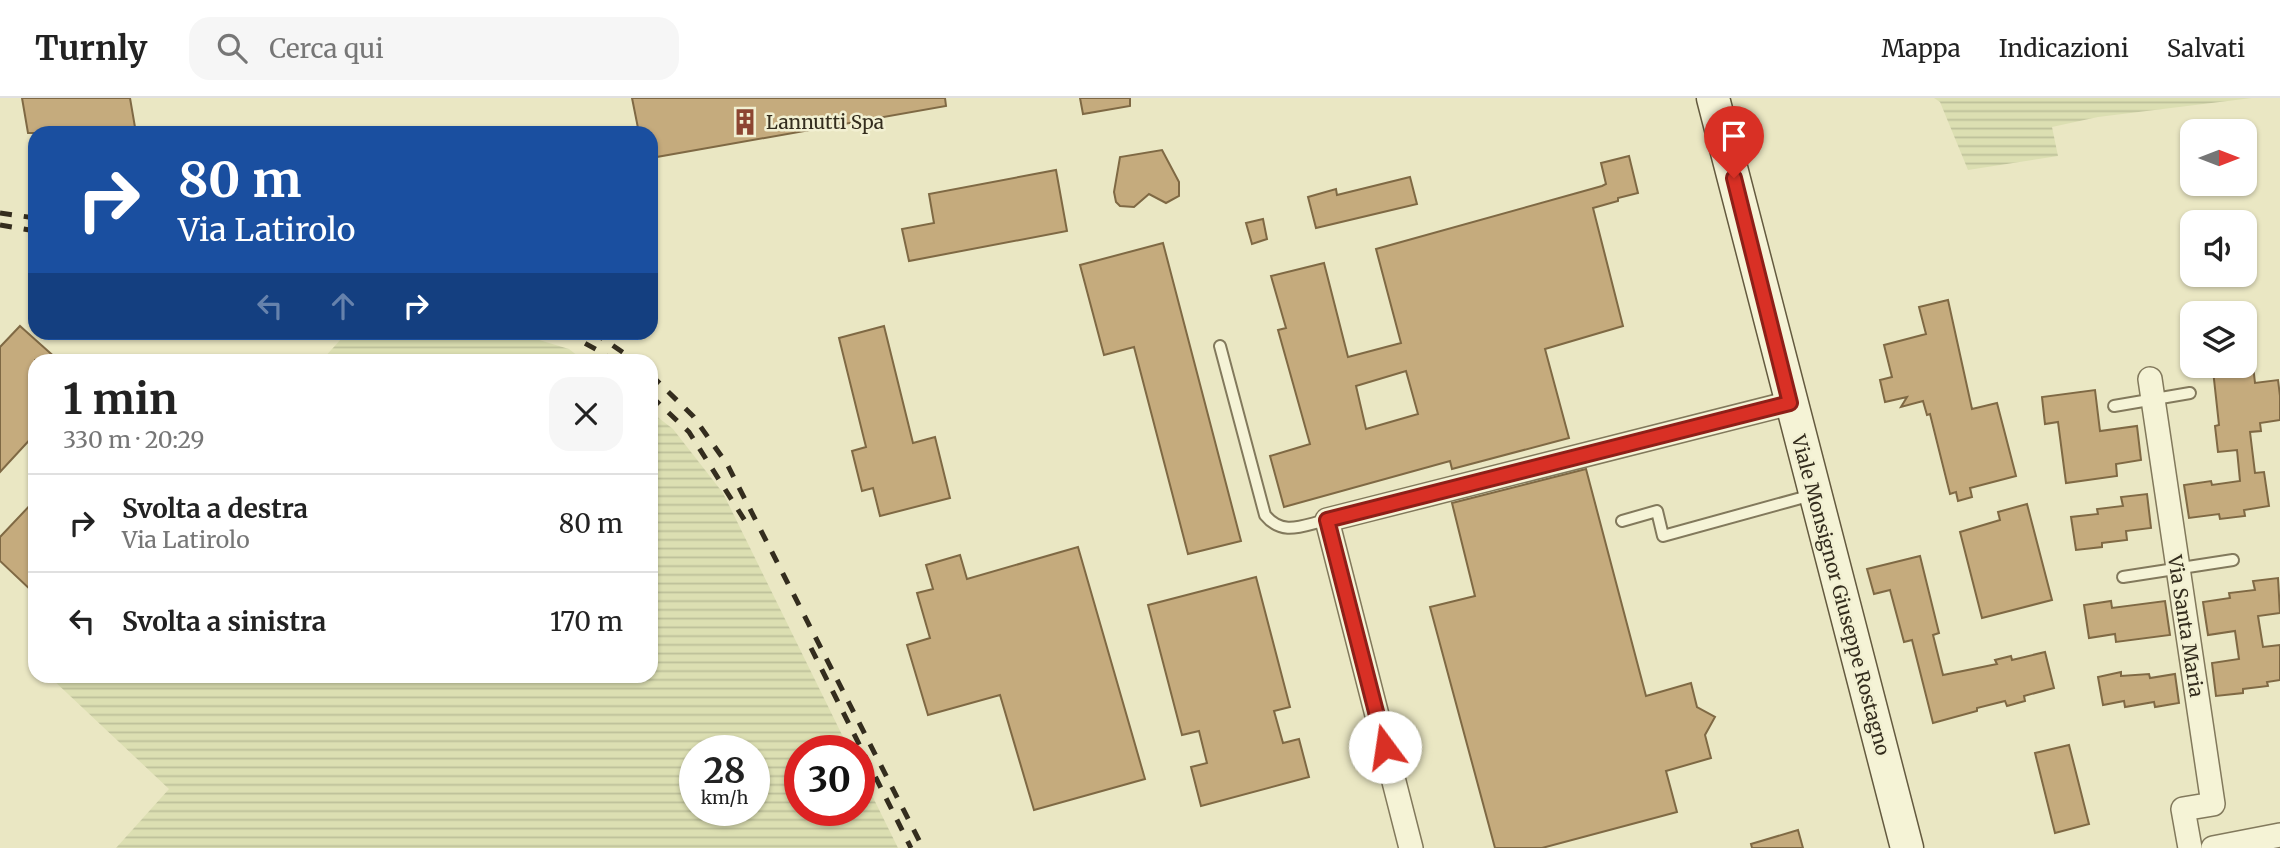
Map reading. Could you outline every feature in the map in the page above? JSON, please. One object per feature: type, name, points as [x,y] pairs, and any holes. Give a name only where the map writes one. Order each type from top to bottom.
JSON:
[{"type":"street","name":"Viale Monsignor Giuseppe Rostagno","points":[[1713,98],[1907,848]]},
{"type":"street","name":"Via Santa Maria","points":[[2151,389],[2213,804],[2183,809],[2190,848]]},
{"type":"street","points":[[1411,848],[1327,520],[1790,403]]},
{"type":"street","points":[[2213,848],[2280,835]]},
{"type":"lane","points":[[1220,346],[1265,515],[1273,525],[1287,529],[1327,520]]},
{"type":"lane","points":[[2114,406],[2151,389],[2190,393]]},
{"type":"lane","points":[[1622,521],[1657,511],[1663,536],[1814,494]]},
{"type":"lane","points":[[2123,577],[2233,560]]},
{"type":"green space","points":[[1934,98],[2252,98],[2098,117],[2052,127],[2058,156],[1968,170],[1940,102]]},
{"type":"green space","points":[[340,340],[539,340],[569,349],[575,354],[327,354]]},
{"type":"green space","points":[[658,417],[673,429],[723,493],[842,735],[784,735],[784,826],[875,826],[875,801],[898,848],[116,848],[169,789],[56,683],[658,683]]},
{"type":"building","points":[[22,98],[130,98],[135,126],[28,126],[28,133]]},
{"type":"building","name":"Lannutti Spa","points":[[632,98],[945,98],[946,106],[658,157],[658,126],[638,126]]},
{"type":"building","points":[[1080,98],[1130,98],[1130,106],[1083,114]]},
{"type":"building","points":[[1162,150],[1179,182],[1179,196],[1166,203],[1149,194],[1134,207],[1120,206],[1116,202],[1114,192],[1120,157]]},
{"type":"building","points":[[1629,156],[1638,193],[1593,208],[1623,326],[1545,349],[1569,438],[1452,469],[1450,461],[1284,507],[1270,456],[1310,444],[1278,330],[1286,328],[1271,276],[1324,263],[1348,357],[1401,343],[1376,249],[1602,186],[1606,184],[1601,163]],"holes":[[[1406,371],[1418,414],[1366,429],[1356,386]]]},
{"type":"building","points":[[1056,170],[1067,231],[909,261],[902,229],[934,223],[929,194]]},
{"type":"building","points":[[1410,177],[1417,204],[1316,228],[1308,197],[1336,189],[1337,195]]},
{"type":"building","points":[[1263,219],[1267,239],[1252,244],[1246,223]]},
{"type":"building","points":[[1163,243],[1241,541],[1188,554],[1134,347],[1104,355],[1080,265]]},
{"type":"building","points":[[1948,300],[1972,409],[1997,403],[2016,476],[1970,488],[1972,497],[1958,501],[1956,492],[1950,494],[1930,414],[1927,415],[1923,401],[1901,407],[1907,397],[1885,402],[1880,380],[1892,377],[1884,345],[1926,334],[1919,307]]},
{"type":"building","points":[[20,326],[28,333],[28,340],[36,340],[51,354],[28,354],[28,442],[0,472],[0,347]]},
{"type":"building","points":[[884,326],[913,443],[935,437],[950,498],[880,516],[873,488],[862,491],[852,451],[866,447],[839,338]]},
{"type":"building","points":[[2214,378],[2254,378],[2255,383],[2278,380],[2280,420],[2260,423],[2261,431],[2250,432],[2255,473],[2264,472],[2269,506],[2244,510],[2245,516],[2220,519],[2219,514],[2189,518],[2184,485],[2240,481],[2237,450],[2218,452],[2215,426],[2219,425]]},
{"type":"building","points":[[2095,390],[2100,431],[2137,426],[2141,460],[2116,464],[2117,476],[2066,483],[2058,422],[2045,424],[2042,397]]},
{"type":"building","points":[[1586,469],[1646,696],[1691,683],[1697,707],[1715,717],[1705,735],[1711,758],[1666,771],[1677,812],[1542,848],[1495,848],[1430,607],[1475,596],[1452,503]]},
{"type":"building","points":[[2147,494],[2151,528],[2126,531],[2127,540],[2076,550],[2071,517],[2098,514],[2097,509],[2123,506],[2121,497]]},
{"type":"building","points":[[2027,504],[2052,600],[1982,618],[1960,532],[2000,520],[1998,512]]},
{"type":"building","points":[[28,507],[28,587],[0,561],[0,537]]},
{"type":"building","points":[[1078,547],[1145,779],[1034,810],[1000,695],[928,715],[907,645],[930,638],[917,593],[933,589],[926,565],[960,555],[967,579]]},
{"type":"building","points":[[1920,556],[1939,633],[1933,635],[1943,675],[1997,664],[1995,660],[2011,656],[2012,660],[2045,652],[2054,688],[2024,696],[2025,701],[2007,706],[2005,701],[1933,723],[1912,640],[1904,642],[1890,590],[1874,594],[1867,569]]},
{"type":"building","points":[[1256,577],[1290,707],[1274,711],[1283,743],[1299,739],[1309,777],[1201,806],[1191,767],[1207,763],[1199,731],[1182,735],[1148,605]]},
{"type":"building","points":[[2278,578],[2280,613],[2258,616],[2263,647],[2280,645],[2280,680],[2267,682],[2268,686],[2243,689],[2243,693],[2216,696],[2212,663],[2239,659],[2235,631],[2208,635],[2203,602],[2230,598],[2229,593],[2255,590],[2253,581]]},
{"type":"building","points":[[2111,601],[2112,608],[2165,601],[2170,635],[2116,642],[2115,634],[2089,638],[2084,605]]},
{"type":"building","points":[[2121,672],[2121,676],[2149,674],[2150,678],[2175,674],[2179,703],[2155,707],[2154,702],[2125,707],[2124,701],[2103,705],[2098,677]]},
{"type":"building","points":[[2069,745],[2089,824],[2055,833],[2035,753]]},
{"type":"building","points":[[1798,830],[1803,848],[1752,848],[1751,844]]},
{"type":"railway","points":[[0,213],[28,217]]},
{"type":"railway","points":[[0,225],[28,230]]},
{"type":"railway","points":[[579,340],[604,354]]},
{"type":"railway","points":[[605,340],[625,354]]},
{"type":"railway","points":[[658,382],[693,416],[727,464],[923,848]]},
{"type":"railway","points":[[658,403],[689,432],[747,524]]},
{"type":"railway","points":[[811,648],[911,848]]},
{"type":"place","name":"Lannutti Spa","points":[[745,122]]},
{"type":"route","points":[[1385,747],[1327,520],[1790,403],[1734,178]]}]
